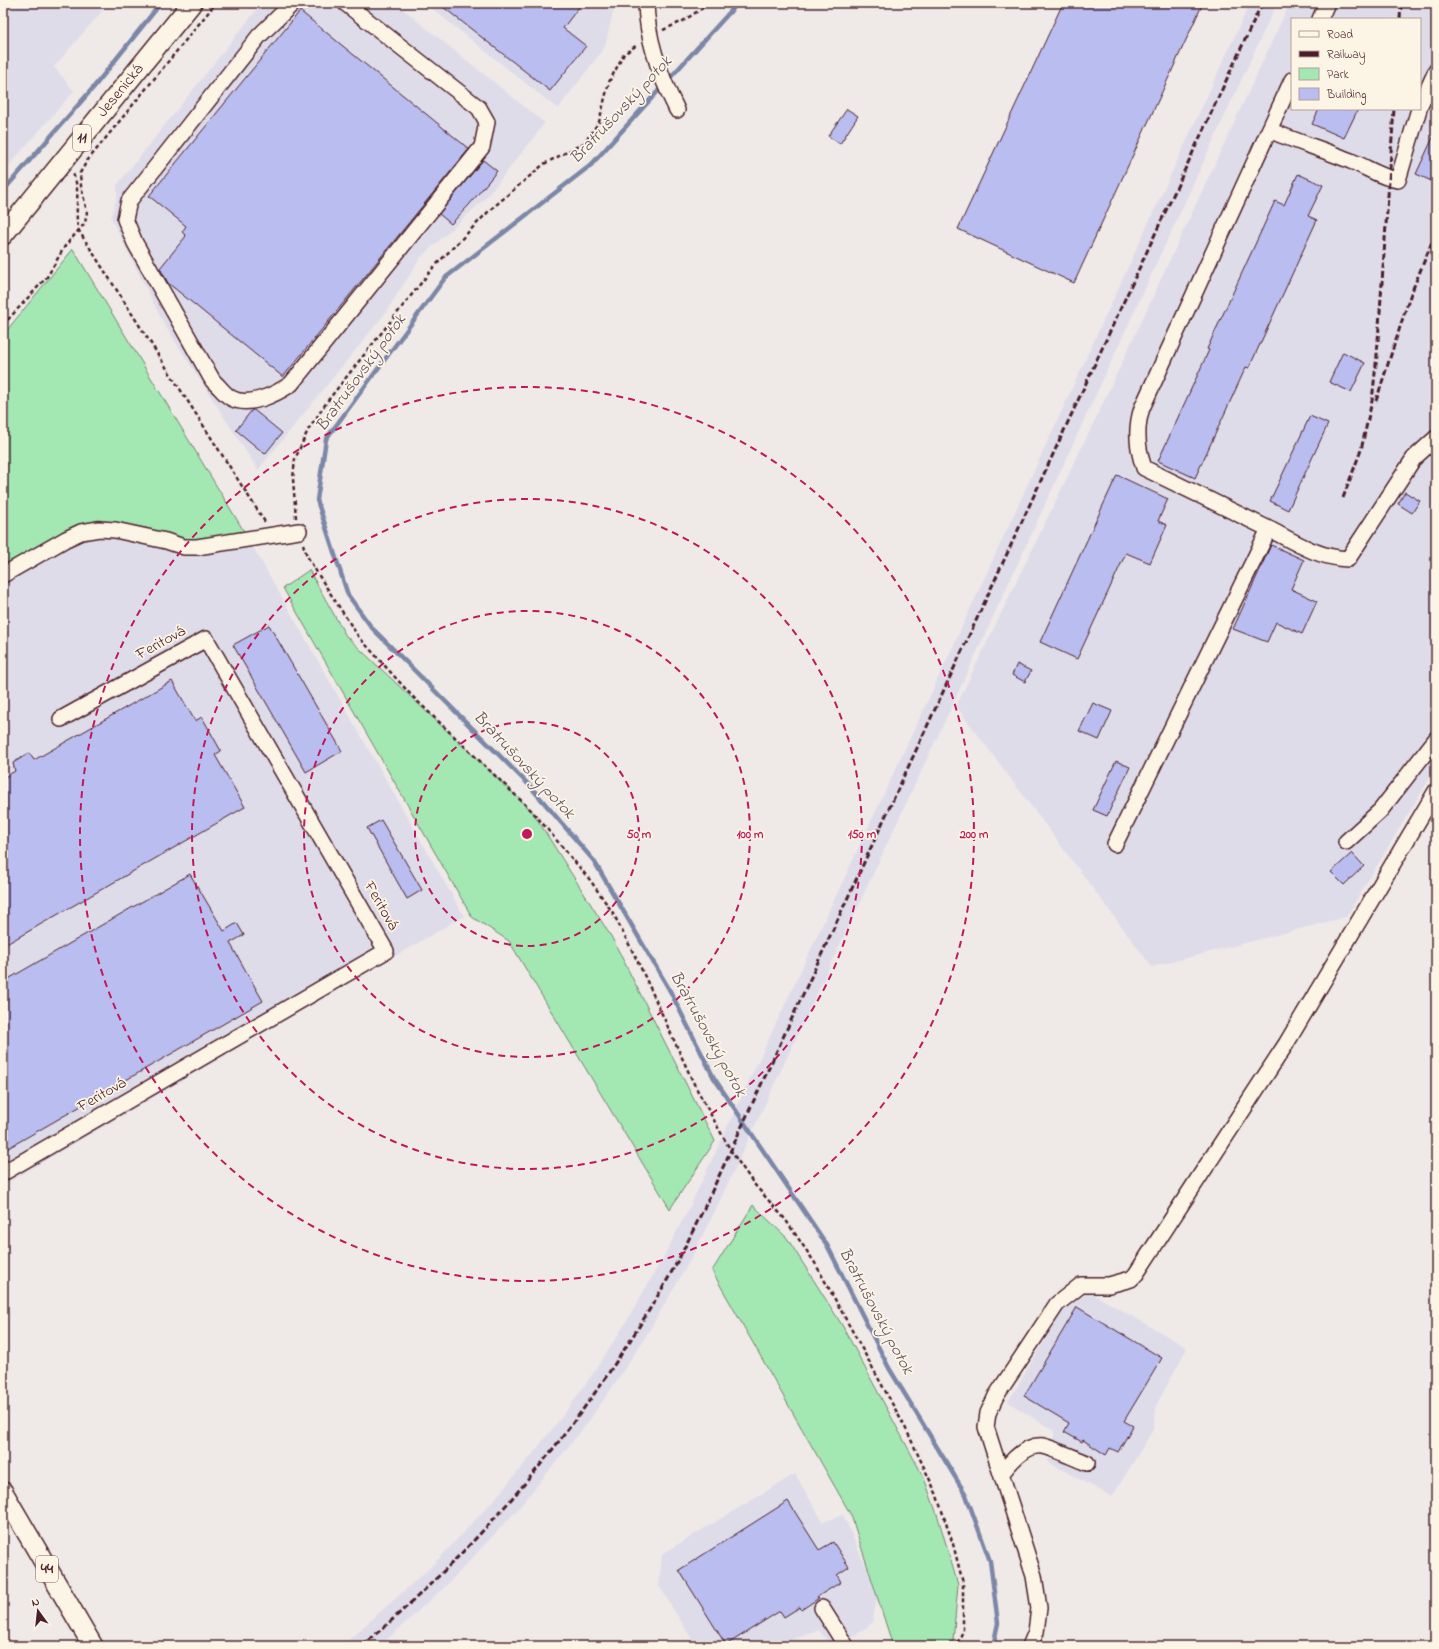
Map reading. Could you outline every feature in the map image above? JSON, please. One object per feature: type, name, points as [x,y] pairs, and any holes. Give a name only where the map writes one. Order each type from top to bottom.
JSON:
[{"type":"main road","name":"Jesenická","points":[[3,234],[192,3]]},
{"type":"main road","name":"44","points":[[3,1492],[93,1646]]},
{"type":"street","points":[[293,3],[259,36],[129,201],[126,219],[135,243],[213,380],[232,398],[247,401],[261,399],[274,394],[291,384],[482,147],[486,122],[479,108],[345,3]]},
{"type":"street","points":[[646,3],[650,36],[658,69],[674,104]]},
{"type":"street","points":[[1320,18],[1327,3]]},
{"type":"street","points":[[1421,104],[1436,71]]},
{"type":"street","points":[[1291,82],[1142,408],[1138,419],[1137,433],[1138,448],[1144,468],[1317,554],[1337,559],[1348,559],[1414,458],[1436,438]]},
{"type":"street","points":[[1269,130],[1294,141],[1353,162],[1389,179],[1398,180],[1418,110]]},
{"type":"street","points":[[1115,844],[1269,529]]},
{"type":"street","points":[[3,575],[66,538],[81,532],[115,530],[166,541],[184,547],[197,547],[299,531]]},
{"type":"street","name":"Feritová","points":[[3,1173],[386,951],[206,638],[61,719]]},
{"type":"street","points":[[1346,842],[1380,811],[1436,739]]},
{"type":"street","points":[[1030,1646],[1036,1632],[1039,1608],[1034,1576],[986,1427],[988,1413],[996,1396],[1057,1304],[1081,1285],[1109,1285],[1131,1279],[1136,1274],[1286,1044],[1436,791]]},
{"type":"street","points":[[1002,1473],[1020,1453],[1042,1446],[1087,1463]]},
{"type":"street","points":[[822,1608],[846,1646]]},
{"type":"path","points":[[3,325],[47,276],[65,246],[79,231],[87,217],[80,173],[87,161],[216,3]]},
{"type":"path","points":[[710,3],[682,21],[650,36],[624,54],[609,82],[599,122],[584,143],[544,164],[485,215],[433,268],[329,399],[308,430],[295,459],[293,479],[299,531],[307,556],[358,636],[412,696],[532,811],[590,880],[613,913],[640,966],[695,1086],[731,1151],[754,1184],[785,1219],[815,1263],[912,1440],[936,1493],[953,1544],[963,1583],[963,1631],[956,1646]]},
{"type":"path","points":[[64,160],[74,176],[77,186],[78,193],[76,215],[79,231],[273,534]]},
{"type":"shaded area","points":[[3,3],[109,3],[54,67],[74,91],[3,172]]},
{"type":"shaded area","points":[[262,3],[395,3],[545,123],[486,198],[421,257],[384,315],[258,470],[164,324],[111,218],[117,197],[117,185]]},
{"type":"shaded area","points":[[425,3],[615,3],[605,47],[558,109]]},
{"type":"shaded area","points":[[1250,3],[1277,3],[957,695],[715,1211],[687,1266],[646,1336],[614,1385],[586,1425],[518,1509],[450,1582],[380,1646],[342,1646],[433,1565],[500,1493],[531,1456],[594,1372],[625,1324],[665,1254],[693,1200],[935,685]]},
{"type":"shaded area","points":[[1290,3],[1436,3],[1436,768],[1346,917],[1152,967],[956,706],[1096,418]]},
{"type":"shaded area","points":[[98,520],[146,528],[180,539],[245,533],[464,916],[3,1185],[3,566],[76,526]]},
{"type":"shaded area","points":[[1086,1290],[1187,1348],[1157,1404],[1153,1430],[1112,1497],[1048,1462],[1054,1445],[1054,1431],[1008,1402],[1066,1304]]},
{"type":"shaded area","points":[[795,1474],[823,1522],[843,1515],[878,1594],[872,1623],[842,1646],[831,1646],[819,1630],[774,1646],[696,1646],[659,1586],[662,1554]]},
{"type":"green space","points":[[73,249],[245,533],[197,540],[180,539],[146,528],[98,520],[76,526],[3,566],[3,335]]},
{"type":"green space","points":[[309,570],[346,636],[532,811],[612,938],[715,1141],[670,1209],[509,941],[472,917],[283,588]]},
{"type":"green space","points":[[753,1205],[787,1238],[842,1325],[924,1478],[938,1517],[958,1585],[953,1641],[946,1646],[893,1646],[851,1515],[712,1271]]},
{"type":"building","points":[[438,3],[582,3],[563,28],[586,46],[550,91]]},
{"type":"building","points":[[1063,3],[1203,3],[1074,283],[958,229]]},
{"type":"building","points":[[300,11],[469,149],[283,377],[168,283],[160,268],[186,236],[182,232],[186,226],[149,196]]},
{"type":"building","points":[[847,109],[858,116],[840,144],[828,136]]},
{"type":"building","points":[[1319,110],[1358,110],[1344,138],[1312,124]]},
{"type":"building","points":[[1436,131],[1436,183],[1416,174]]},
{"type":"building","points":[[483,160],[497,171],[451,224],[439,214]]},
{"type":"building","points":[[1298,174],[1323,185],[1308,216],[1317,220],[1249,368],[1246,367],[1195,478],[1158,461],[1209,350],[1207,349],[1275,201],[1284,205]]},
{"type":"building","points":[[1343,352],[1365,363],[1351,392],[1329,382]]},
{"type":"building","points":[[252,410],[254,410],[282,433],[265,454],[236,430]]},
{"type":"building","points":[[1310,416],[1328,424],[1288,510],[1270,501]]},
{"type":"building","points":[[1117,475],[1168,499],[1158,521],[1167,525],[1150,563],[1126,553],[1077,659],[1040,642]]},
{"type":"building","points":[[1405,492],[1420,501],[1412,513],[1398,504]]},
{"type":"building","points":[[1271,545],[1304,560],[1291,589],[1317,601],[1302,634],[1276,622],[1267,642],[1233,629]]},
{"type":"building","points":[[269,625],[342,751],[306,772],[233,645]]},
{"type":"building","points":[[1017,664],[1031,671],[1025,682],[1012,675]]},
{"type":"building","points":[[172,681],[195,721],[202,717],[221,751],[215,755],[245,807],[3,946],[3,778],[15,771],[13,763],[29,753],[34,760]]},
{"type":"building","points":[[1093,703],[1112,711],[1099,740],[1079,731]]},
{"type":"building","points":[[1116,761],[1130,767],[1107,816],[1093,810]]},
{"type":"building","points":[[381,820],[422,890],[407,899],[367,828]]},
{"type":"building","points":[[1352,853],[1364,866],[1344,885],[1331,872]]},
{"type":"building","points":[[190,874],[224,931],[237,923],[244,935],[230,943],[263,1001],[3,1151],[3,982]]},
{"type":"building","points":[[1077,1307],[1162,1358],[1124,1421],[1133,1426],[1118,1452],[1110,1448],[1106,1455],[1083,1440],[1082,1442],[1064,1432],[1069,1423],[1024,1396]]},
{"type":"building","points":[[788,1501],[819,1550],[833,1542],[849,1567],[837,1575],[841,1582],[817,1597],[819,1598],[801,1610],[800,1607],[784,1617],[780,1611],[726,1645],[679,1570]]},
{"type":"waterway","points":[[3,191],[93,88],[161,3]]},
{"type":"waterway","name":"Bratrušovský potok","points":[[738,3],[591,165],[445,278],[326,439],[317,500],[348,595],[372,628],[529,785],[594,861],[669,989],[714,1078],[827,1245],[889,1368],[966,1495],[990,1561],[998,1623],[993,1646]]},
{"type":"railway","points":[[362,1646],[447,1568],[487,1527],[524,1484],[594,1395],[626,1347],[670,1275],[705,1206],[1262,3]]},
{"type":"railway","points":[[1400,18],[1401,3]]},
{"type":"railway","points":[[1343,498],[1361,450],[1372,401],[1377,355],[1394,110]]},
{"type":"railway","points":[[1376,401],[1410,296],[1434,237]]}]
